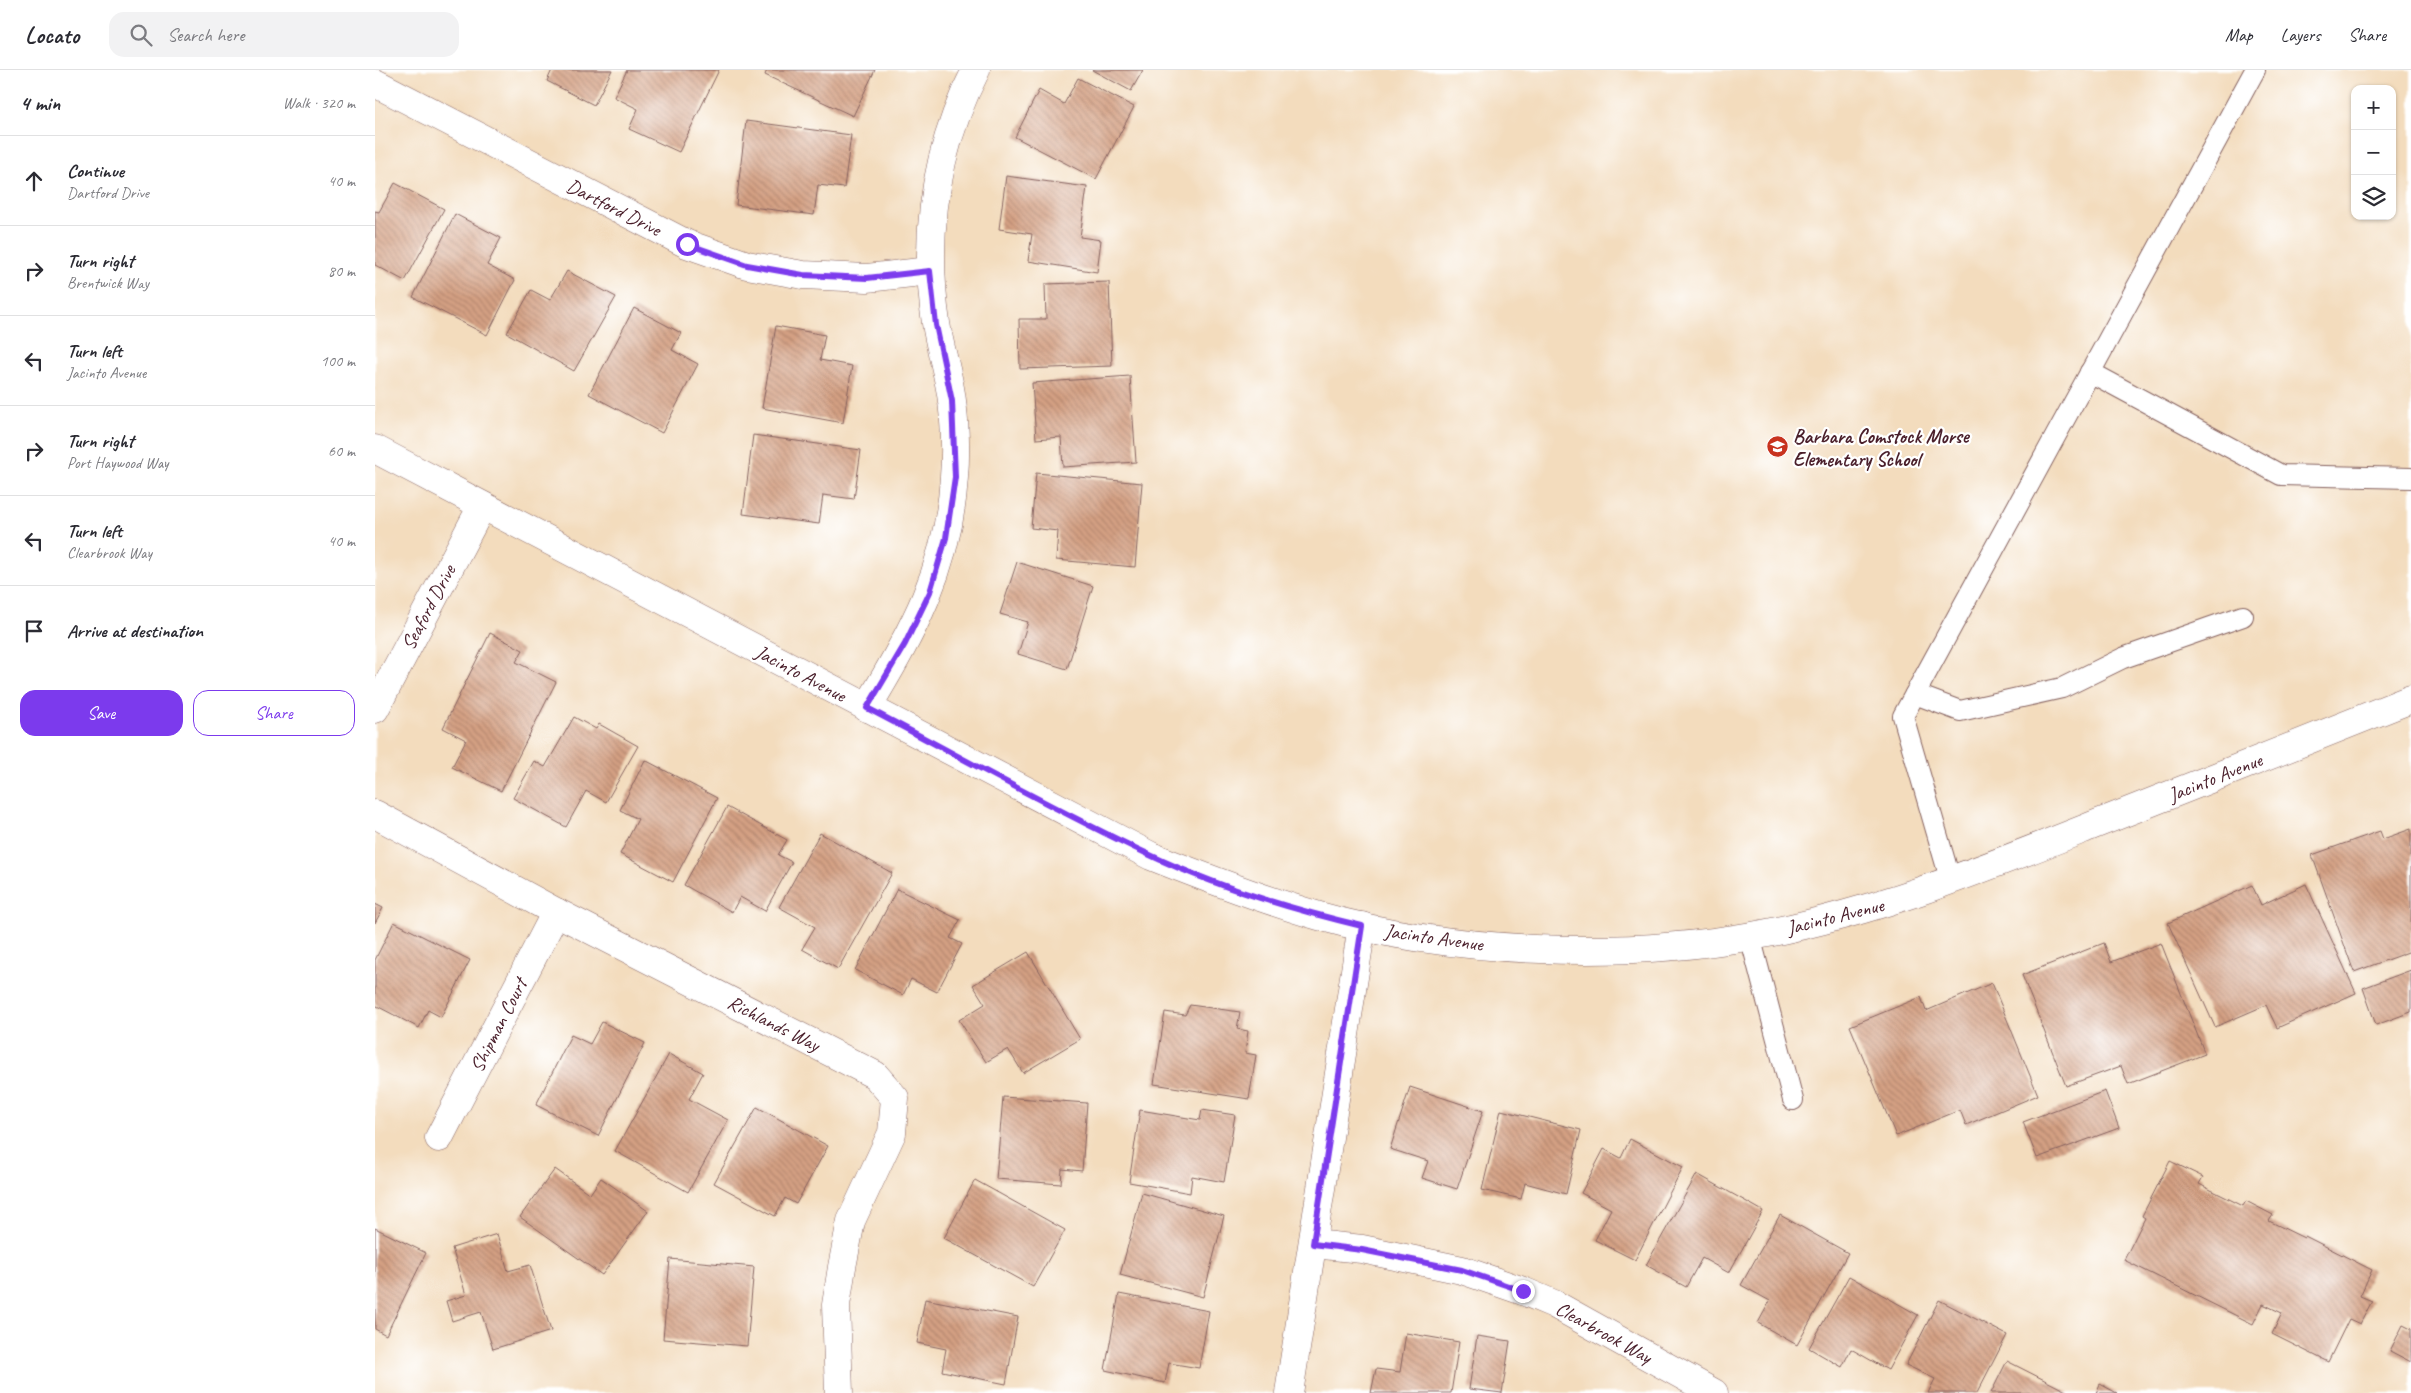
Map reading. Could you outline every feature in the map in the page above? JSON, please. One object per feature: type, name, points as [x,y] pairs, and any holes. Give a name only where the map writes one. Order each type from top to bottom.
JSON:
[{"type":"street","points":[[867,708],[905,644],[930,592],[946,538],[955,477],[952,401],[936,325],[930,271],[931,229],[936,182],[946,142],[959,106],[976,70]]},
{"type":"street","name":"Dartford Drive","points":[[375,83],[687,244],[739,262],[803,275],[867,278],[930,271]]},
{"type":"street","name":"Jacinto Avenue","points":[[375,449],[1151,856],[1235,890],[1321,916],[1362,926],[1462,943],[1570,950],[1661,947],[1750,936],[1838,918],[1951,882],[2411,699]]},
{"type":"street","name":"Seaford Drive","points":[[375,709],[482,506]]},
{"type":"street","name":"Richlands Way","points":[[375,814],[556,912],[875,1075],[895,1098],[892,1133],[851,1221],[836,1305],[839,1393]]},
{"type":"street","name":"Shipman Court","points":[[439,1138],[556,912]]},
{"type":"street","points":[[1289,1393],[1362,926]]},
{"type":"street","name":"Clearbrook Way","points":[[1313,1244],[1362,1250],[1462,1270],[1523,1291],[1554,1304],[1715,1393]]},
{"type":"lane","points":[[1951,882],[1903,716],[2255,70]]},
{"type":"lane","points":[[2090,372],[2281,475],[2411,478]]},
{"type":"lane","points":[[1915,694],[1960,711],[2062,688],[2123,658],[2243,616]]},
{"type":"lane","points":[[1750,936],[1793,1100]]},
{"type":"building","points":[[552,70],[612,70],[594,105],[547,81]]},
{"type":"building","points":[[627,70],[719,70],[679,152],[629,129],[638,109],[614,97]]},
{"type":"building","points":[[767,70],[875,70],[853,116],[765,75]]},
{"type":"building","points":[[1092,70],[1143,70],[1131,91]]},
{"type":"building","points":[[1078,78],[1134,107],[1096,179],[1015,137],[1039,90],[1064,104]]},
{"type":"building","points":[[746,121],[851,135],[844,188],[818,185],[814,215],[736,205]]},
{"type":"building","points":[[1006,176],[1087,187],[1080,237],[1101,240],[1097,272],[1028,261],[1032,234],[999,229]]},
{"type":"building","points":[[395,183],[444,209],[405,281],[375,265],[375,211],[379,212]]},
{"type":"building","points":[[455,214],[501,238],[487,265],[515,280],[487,335],[413,297]]},
{"type":"building","points":[[567,271],[616,297],[574,371],[507,333],[531,290],[550,300]]},
{"type":"building","points":[[1109,282],[1112,366],[1020,369],[1019,319],[1046,319],[1045,284]]},
{"type":"building","points":[[634,308],[681,333],[672,350],[698,364],[662,433],[589,394]]},
{"type":"building","points":[[776,326],[825,335],[820,360],[852,366],[843,423],[762,408]]},
{"type":"building","points":[[1130,376],[1136,462],[1063,467],[1061,437],[1036,439],[1032,383]]},
{"type":"building","points":[[753,435],[861,450],[854,499],[823,495],[819,524],[743,514]]},
{"type":"building","points":[[1036,473],[1142,483],[1135,567],[1056,560],[1058,531],[1031,528]]},
{"type":"building","points":[[1017,562],[1093,586],[1067,669],[1018,654],[1028,622],[1000,614]]},
{"type":"building","points":[[490,633],[523,650],[516,662],[556,682],[501,791],[452,767],[466,740],[443,728]]},
{"type":"building","points":[[574,717],[596,729],[599,724],[638,746],[606,802],[586,791],[566,827],[513,798],[534,761],[545,767]]},
{"type":"building","points":[[645,760],[717,798],[673,882],[620,854],[638,819],[620,810]]},
{"type":"building","points":[[727,807],[787,840],[778,855],[792,862],[765,911],[740,897],[732,912],[684,885]]},
{"type":"building","points":[[2411,829],[2411,951],[2354,972],[2312,855],[2380,831],[2383,839]]},
{"type":"building","points":[[820,833],[892,873],[838,969],[802,949],[815,927],[779,907]]},
{"type":"building","points":[[2306,884],[2356,993],[2277,1028],[2266,1005],[2215,1027],[2168,923],[2252,885],[2261,905]]},
{"type":"building","points":[[897,889],[960,920],[950,938],[962,944],[937,992],[911,979],[903,995],[855,970]]},
{"type":"building","points":[[375,904],[383,908],[375,923]]},
{"type":"building","points":[[394,922],[470,960],[441,1017],[428,1010],[419,1028],[375,1005],[375,960]]},
{"type":"building","points":[[2104,943],[2111,962],[2161,943],[2205,1054],[2128,1084],[2121,1066],[2066,1086],[2022,975]]},
{"type":"building","points":[[1028,952],[1080,1039],[1023,1073],[1008,1049],[986,1062],[959,1020],[985,1004],[973,985]]},
{"type":"building","points":[[2411,970],[2411,1012],[2376,1025],[2363,988]]},
{"type":"building","points":[[1992,983],[2038,1095],[1966,1125],[1960,1110],[1896,1136],[1850,1026],[1921,997],[1926,1011]]},
{"type":"building","points":[[1190,1005],[1240,1012],[1237,1029],[1248,1031],[1245,1053],[1256,1055],[1249,1099],[1154,1084],[1165,1012],[1185,1015]]},
{"type":"building","points":[[602,1022],[645,1043],[598,1136],[536,1105],[571,1035],[590,1044]]},
{"type":"building","points":[[669,1054],[703,1073],[689,1099],[728,1120],[688,1192],[615,1151]]},
{"type":"building","points":[[1410,1087],[1483,1111],[1457,1189],[1422,1178],[1428,1161],[1390,1149]]},
{"type":"building","points":[[2105,1091],[2119,1128],[2037,1158],[2023,1122]]},
{"type":"building","points":[[1003,1097],[1087,1103],[1082,1171],[1062,1169],[1061,1184],[996,1179]]},
{"type":"building","points":[[757,1107],[828,1146],[796,1204],[785,1198],[775,1216],[714,1183]]},
{"type":"building","points":[[1140,1110],[1200,1120],[1202,1110],[1235,1115],[1224,1182],[1192,1176],[1190,1193],[1129,1182]]},
{"type":"building","points":[[1501,1110],[1581,1130],[1566,1194],[1525,1183],[1521,1199],[1482,1190]]},
{"type":"building","points":[[1630,1139],[1683,1167],[1635,1260],[1595,1240],[1611,1209],[1581,1193],[1604,1149],[1621,1158]]},
{"type":"building","points":[[2170,1161],[2203,1177],[2199,1184],[2243,1206],[2246,1201],[2273,1215],[2269,1221],[2304,1238],[2305,1236],[2372,1270],[2360,1296],[2372,1301],[2360,1324],[2349,1319],[2328,1362],[2272,1334],[2282,1313],[2263,1304],[2253,1324],[2124,1260],[2145,1218],[2142,1216]]},
{"type":"building","points":[[555,1169],[590,1194],[601,1178],[648,1211],[602,1275],[520,1217]]},
{"type":"building","points":[[1697,1174],[1763,1211],[1729,1273],[1702,1258],[1686,1287],[1646,1265]]},
{"type":"building","points":[[975,1180],[1065,1230],[1033,1287],[944,1238]]},
{"type":"building","points":[[1142,1193],[1224,1216],[1203,1297],[1120,1275]]},
{"type":"building","points":[[1780,1215],[1848,1253],[1797,1345],[1758,1323],[1770,1301],[1741,1285]]},
{"type":"building","points":[[375,1228],[426,1253],[386,1335],[375,1329]]},
{"type":"building","points":[[497,1234],[508,1271],[530,1265],[551,1331],[493,1349],[481,1312],[452,1321],[446,1301],[466,1295],[452,1248]]},
{"type":"building","points":[[670,1259],[754,1267],[747,1346],[663,1339]]},
{"type":"building","points":[[1849,1276],[1918,1315],[1888,1370],[1851,1349],[1842,1367],[1809,1348]]},
{"type":"building","points":[[1119,1294],[1209,1311],[1199,1368],[1169,1363],[1165,1383],[1105,1370]]},
{"type":"building","points":[[925,1299],[1018,1317],[1006,1384],[942,1371],[946,1349],[917,1343]]},
{"type":"building","points":[[1939,1300],[2007,1335],[1977,1393],[1928,1393],[1935,1379],[1906,1365]]},
{"type":"building","points":[[2403,1325],[2411,1329],[2411,1362],[2390,1351]]},
{"type":"building","points":[[1406,1333],[1459,1342],[1451,1393],[1371,1393],[1376,1369],[1400,1372]]},
{"type":"building","points":[[1477,1336],[1510,1341],[1502,1393],[1469,1389]]},
{"type":"building","points":[[2007,1361],[2070,1393],[1991,1393]]},
{"type":"building","points":[[2100,1384],[2117,1393],[2096,1393]]},
{"type":"place","name":"Barbara Comstock Morse Elementary School","points":[[1777,447]]},
{"type":"route","points":[[687,244],[747,265],[803,275],[867,278],[930,271],[936,325],[952,401],[955,477],[946,538],[930,592],[905,644],[867,708],[1151,856],[1235,890],[1321,916],[1362,926],[1313,1244],[1362,1250],[1462,1270],[1523,1291]]}]
